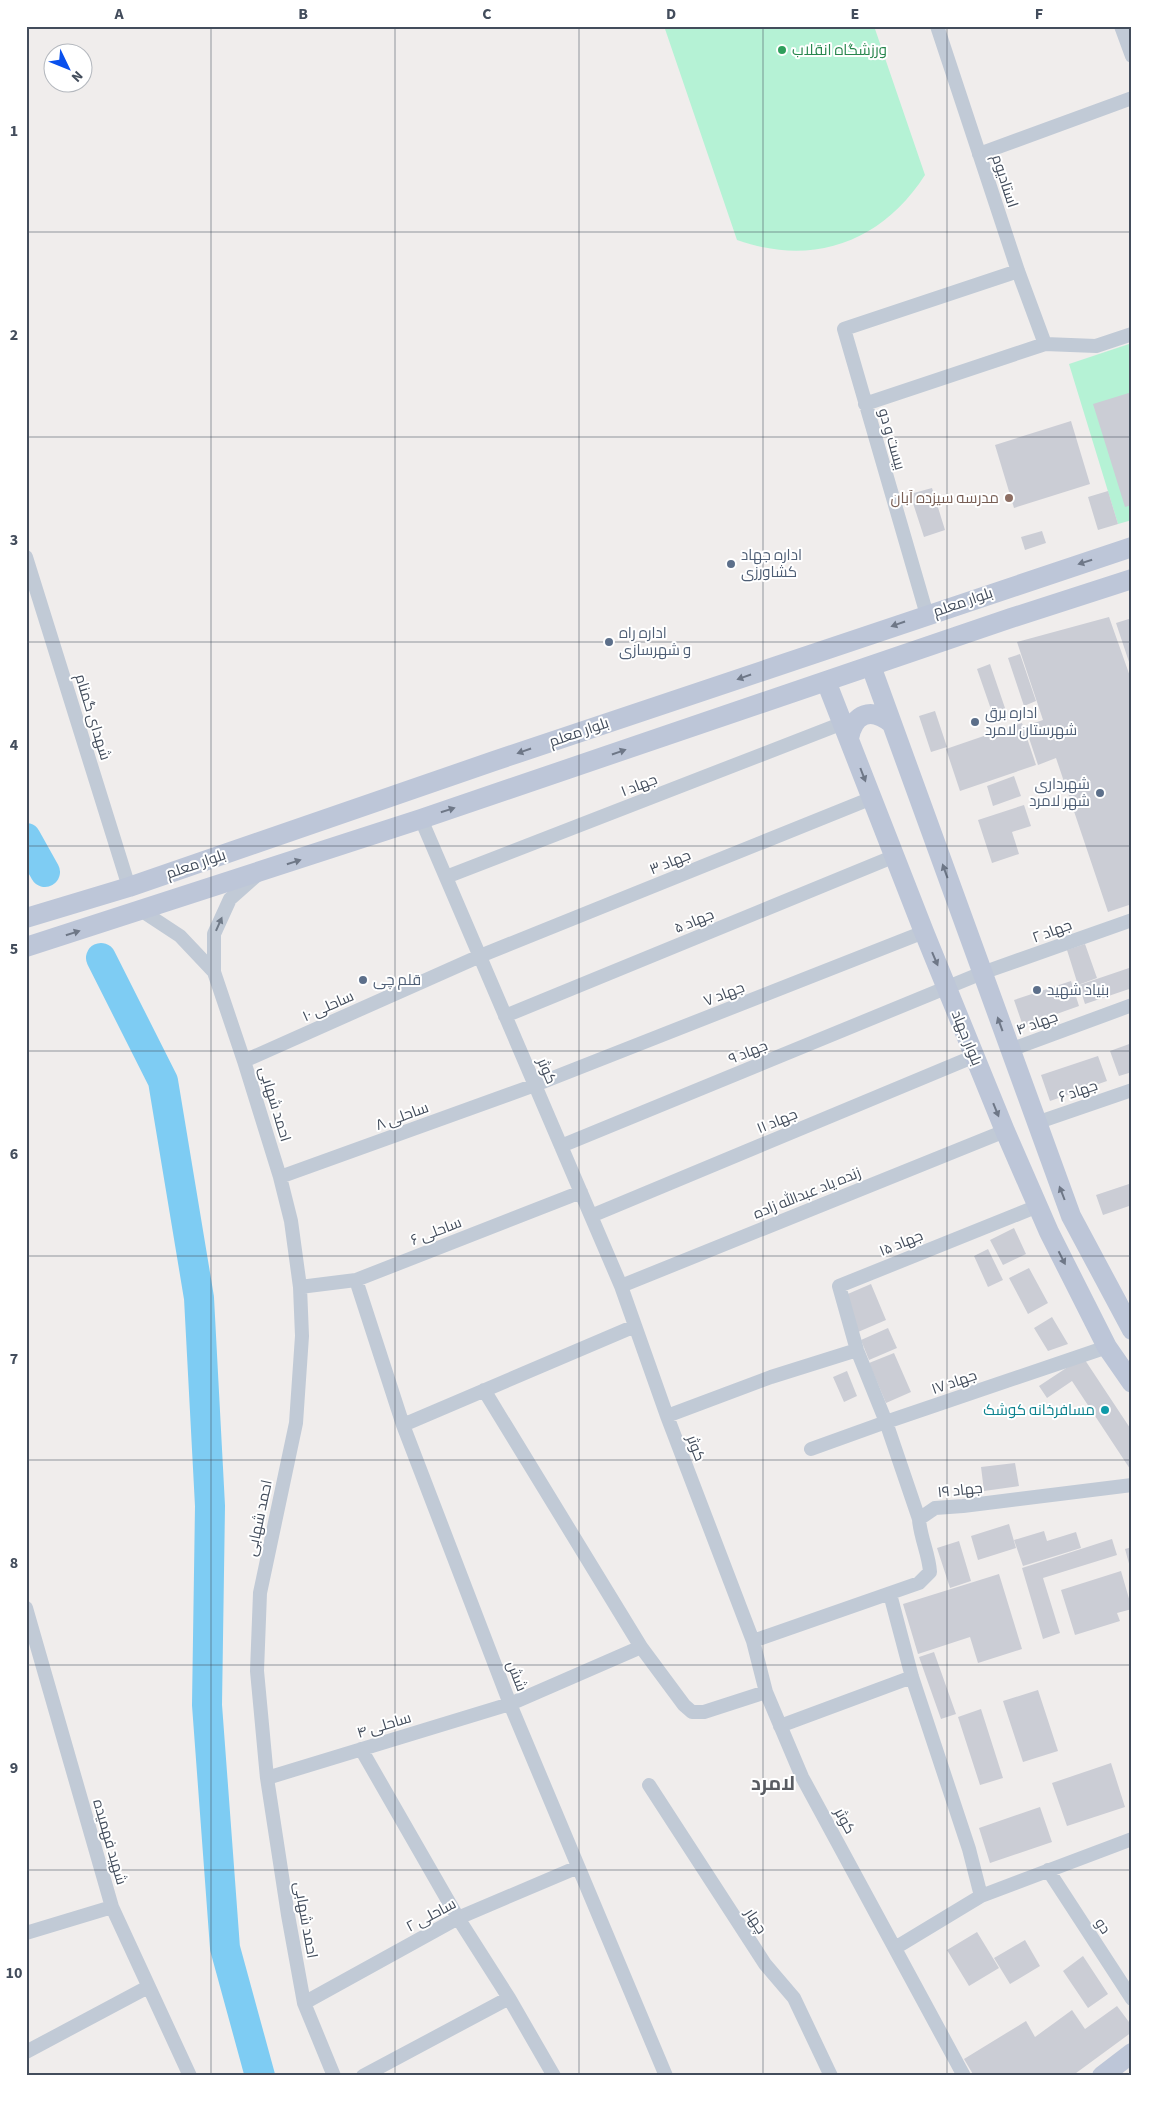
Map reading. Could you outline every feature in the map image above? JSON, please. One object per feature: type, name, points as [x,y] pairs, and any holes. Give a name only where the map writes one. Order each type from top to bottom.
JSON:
[{"type":"street","name":"استادیوم","points":[[937,26],[1018,271],[1045,344]]},
{"type":"street","points":[[1121,26],[1132,56]]},
{"type":"street","points":[[980,154],[1132,98]]},
{"type":"street","name":"بیست و دو","points":[[926,615],[844,329],[1018,271]]},
{"type":"street","points":[[866,404],[1045,344],[1096,346],[1132,334]]},
{"type":"street","name":"بلوار معلم","points":[[26,918],[130,887],[574,734],[1132,547]]},
{"type":"street","name":"شهدای گمنام","points":[[26,557],[130,887]]},
{"type":"street","name":"بلوار معلم","points":[[26,948],[258,874],[1132,579]]},
{"type":"street","points":[[871,666],[1071,1216],[1132,1330]]},
{"type":"street","name":"بلوار جهاد","points":[[826,681],[924,932],[1005,1131],[1038,1206],[1107,1347],[1132,1383]]},
{"type":"street","points":[[846,730],[859,717],[870,713],[882,716],[891,723]]},
{"type":"street","name":"جهاد ۱","points":[[446,877],[846,730]]},
{"type":"street","points":[[574,734],[586,764]]},
{"type":"street","name":"جهاد ۳","points":[[480,956],[872,798]]},
{"type":"street","name":"کوثر","points":[[421,819],[621,1286],[666,1416],[754,1642],[766,1692],[802,1777],[964,2076]]},
{"type":"street","name":"جهاد ۵","points":[[506,1016],[894,856]]},
{"type":"street","name":"احمد شهابی","points":[[258,874],[230,899],[214,934],[214,972],[244,1060],[280,1177],[291,1221],[300,1286],[302,1336],[296,1423],[260,1593],[257,1671],[267,1778],[288,1915],[304,2003],[334,2076]]},
{"type":"street","name":"احمد شهابی","points":[[142,911],[180,936],[214,972]]},
{"type":"street","name":"جهاد ۲","points":[[947,988],[982,973],[1132,920]]},
{"type":"street","name":"جهاد ۷","points":[[535,1085],[924,932]]},
{"type":"street","name":"ساحلی ۱۰","points":[[244,1060],[480,956]]},
{"type":"street","name":"جهاد ۹","points":[[561,1146],[947,988]]},
{"type":"street","name":"جهاد ۴","points":[[1010,1050],[1132,1006]]},
{"type":"street","name":"جهاد ۱۱","points":[[591,1216],[975,1056]]},
{"type":"street","name":"ساحلی ۸","points":[[280,1177],[535,1085]]},
{"type":"street","name":"جهاد ۶","points":[[1036,1123],[1132,1090]]},
{"type":"street","name":"زنده یاد عبدالله زاده","points":[[621,1286],[1005,1131]]},
{"type":"street","name":"ساحلی ۶","points":[[300,1286],[356,1280],[581,1192]]},
{"type":"street","name":"جهاد ۱۵","points":[[857,1350],[839,1286],[1038,1206]]},
{"type":"street","name":"شش","points":[[356,1280],[403,1425],[510,1704],[666,2076]]},
{"type":"street","points":[[403,1425],[635,1326]]},
{"type":"street","name":"جهاد ۱۷","points":[[811,1449],[1107,1347]]},
{"type":"street","points":[[666,1416],[771,1377],[857,1350],[886,1422],[919,1519],[919,1528],[930,1572],[920,1583],[754,1642]]},
{"type":"street","points":[[484,1390],[641,1647],[684,1704],[692,1712],[704,1712],[766,1692]]},
{"type":"street","name":"جهاد ۱۹","points":[[919,1519],[935,1508],[1132,1486]]},
{"type":"street","points":[[890,1594],[912,1677],[968,1849],[981,1896]]},
{"type":"street","name":"شهید فهمیده","points":[[26,1608],[112,1907],[190,2076]]},
{"type":"street","name":"ساحلی ۴","points":[[267,1778],[510,1704],[641,1647]]},
{"type":"street","points":[[780,1726],[912,1677]]},
{"type":"street","points":[[361,1749],[458,1918],[509,1998],[554,2076]]},
{"type":"street","name":"چهار","points":[[649,1785],[765,1964],[794,1998],[831,2076]]},
{"type":"street","points":[[895,1948],[981,1896],[1132,1838]]},
{"type":"street","name":"ساحلی ۲","points":[[304,2003],[458,1918],[578,1867]]},
{"type":"street","name":"دو","points":[[1048,1870],[1132,1999]]},
{"type":"street","points":[[26,1933],[112,1907]]},
{"type":"street","points":[[26,2052],[148,1987]]},
{"type":"street","points":[[363,2076],[509,1998]]},
{"type":"street","points":[[1102,2076],[1132,2054]]},
{"type":"green space","points":[[664,26],[874,26],[925,175],[908,198],[888,217],[867,232],[843,243],[819,249],[792,251],[765,248],[737,240]]},
{"type":"green space","points":[[1132,343],[1132,520],[1118,524],[1069,364]]},
{"type":"building","points":[[1132,392],[1132,505],[1125,507],[1093,404]]},
{"type":"building","points":[[1071,421],[1090,484],[1014,508],[995,445]]},
{"type":"building","points":[[932,488],[945,530],[924,537],[910,494]]},
{"type":"building","points":[[1108,491],[1118,524],[1098,530],[1088,497]]},
{"type":"building","points":[[1042,531],[1046,543],[1025,550],[1021,537]]},
{"type":"building","name":"شهرداری شهر لامرد","points":[[1109,617],[1132,682],[1132,904],[1108,912],[1056,758],[1038,765],[1025,726],[1043,720],[1017,642]]},
{"type":"building","points":[[1132,618],[1132,668],[1131,668],[1116,623]]},
{"type":"building","points":[[1020,654],[1036,701],[1024,706],[1008,658]]},
{"type":"building","points":[[990,664],[1006,711],[993,715],[977,669]]},
{"type":"building","points":[[935,711],[947,747],[931,752],[919,716]]},
{"type":"building","points":[[1022,723],[1036,765],[960,791],[946,749]]},
{"type":"building","points":[[1014,776],[1021,796],[993,806],[987,786]]},
{"type":"building","points":[[1024,805],[1031,826],[1012,832],[1019,854],[992,863],[978,820]]},
{"type":"building","points":[[1085,944],[1097,978],[1078,985],[1067,950]]},
{"type":"building","points":[[1132,967],[1132,988],[1085,1004],[1079,985]]},
{"type":"building","points":[[1071,981],[1079,1006],[1023,1026],[1014,1000]]},
{"type":"building","points":[[1132,1043],[1132,1072],[1119,1076],[1110,1051]]},
{"type":"building","points":[[1098,1056],[1107,1081],[1050,1101],[1041,1075]]},
{"type":"building","points":[[1132,1183],[1132,1205],[1103,1215],[1096,1195]]},
{"type":"building","points":[[1014,1228],[1026,1254],[1003,1265],[990,1240]]},
{"type":"building","points":[[988,1249],[1003,1280],[988,1287],[974,1256]]},
{"type":"building","points":[[1029,1268],[1048,1303],[1028,1314],[1009,1278]]},
{"type":"building","points":[[871,1284],[886,1320],[858,1332],[843,1296]]},
{"type":"building","points":[[1052,1317],[1068,1344],[1048,1351],[1034,1328]]},
{"type":"building","points":[[888,1328],[897,1348],[869,1360],[861,1340]]},
{"type":"building","points":[[894,1353],[911,1392],[886,1403],[869,1363]]},
{"type":"building","name":"مسافرخانه کوشک","points":[[1083,1357],[1132,1431],[1132,1472],[1072,1381],[1047,1398],[1039,1386]]},
{"type":"building","points":[[847,1371],[857,1396],[844,1402],[833,1377]]},
{"type":"building","points":[[1015,1463],[1019,1486],[984,1491],[981,1467]]},
{"type":"building","points":[[1009,1524],[1016,1548],[978,1560],[971,1536]]},
{"type":"building","points":[[1044,1531],[1047,1541],[1076,1532],[1081,1548],[1023,1566],[1014,1540]]},
{"type":"building","points":[[1112,1539],[1117,1555],[1043,1578],[1060,1633],[1043,1639],[1022,1568]]},
{"type":"building","points":[[959,1541],[971,1581],[950,1588],[937,1548]]},
{"type":"building","points":[[1132,1547],[1132,1571],[1131,1571],[1125,1549]]},
{"type":"building","points":[[1121,1571],[1132,1609],[1117,1613],[1120,1621],[1075,1635],[1061,1590]]},
{"type":"building","points":[[999,1574],[1022,1649],[978,1663],[970,1637],[918,1654],[903,1604]]},
{"type":"building","points":[[934,1652],[956,1714],[941,1719],[919,1657]]},
{"type":"building","points":[[1038,1690],[1058,1751],[1023,1762],[1003,1701]]},
{"type":"building","points":[[981,1709],[1003,1778],[980,1785],[958,1717]]},
{"type":"building","points":[[1111,1763],[1125,1807],[1067,1826],[1052,1783]]},
{"type":"building","points":[[1040,1807],[1052,1842],[990,1863],[979,1828]]},
{"type":"building","points":[[977,1932],[999,1968],[969,1986],[947,1950]]},
{"type":"building","points":[[1025,1940],[1040,1966],[1010,1984],[994,1958]]},
{"type":"building","points":[[1083,1956],[1108,1994],[1088,2008],[1063,1971]]},
{"type":"building","points":[[1117,2006],[1132,2026],[1132,2032],[1072,2076],[974,2076],[964,2059],[1026,2021],[1035,2037],[1072,2010],[1085,2029]]},
{"type":"waterway","points":[[26,838],[45,872]]},
{"type":"waterway","points":[[101,958],[163,1081],[199,1298],[210,1506],[207,1705],[225,1948],[260,2076]]},
{"type":"place","name":"ورزشگاه انقلاب","points":[[782,50]]},
{"type":"place","name":"مدرسه سیزده آبان","points":[[1009,498]]},
{"type":"place","name":"اداره جهاد کشاورزی","points":[[731,564]]},
{"type":"place","name":"اداره راه و شهرسازی","points":[[609,642]]},
{"type":"place","name":"اداره برق شهرستان لامرد","points":[[975,722]]},
{"type":"place","name":"شهرداری شهر لامرد","points":[[1100,793]]},
{"type":"place","name":"قلم چی","points":[[363,980]]},
{"type":"place","name":"بنیاد شهید","points":[[1037,990]]},
{"type":"place","name":"مسافرخانه کوشک","points":[[1105,1410]]},
{"type":"district","name":"لامرد","points":[[773,1783]]}]
